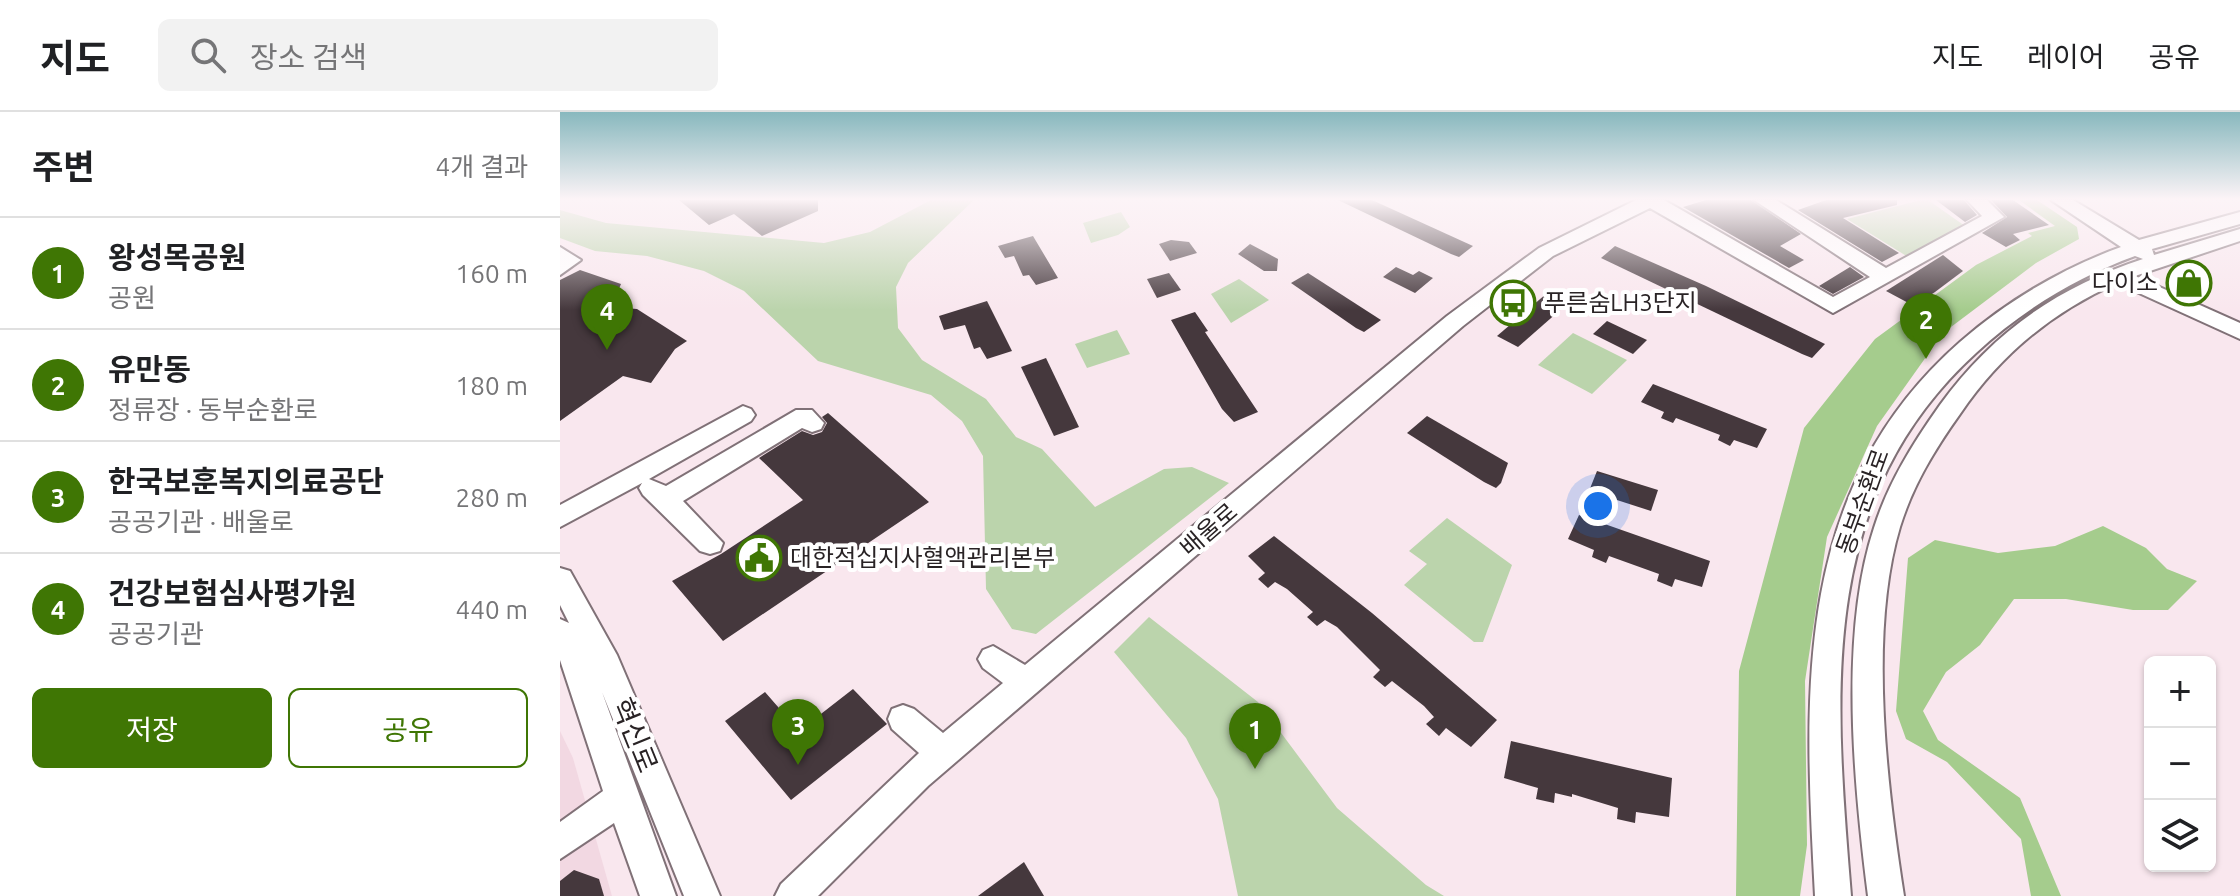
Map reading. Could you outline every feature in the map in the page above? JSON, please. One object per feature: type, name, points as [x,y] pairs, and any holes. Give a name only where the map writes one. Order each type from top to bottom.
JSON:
[{"type":"street","name":"배울로","points":[[793,896],[943,753],[1455,321],[1546,252],[1577,237]]},
{"type":"street","points":[[1713,237],[1828,304],[1839,306],[1958,237]]},
{"type":"street","points":[[1821,237],[1885,277]]},
{"type":"street","points":[[2118,237],[2146,254]]},
{"type":"street","name":"동부순환로","points":[[1833,896],[1828,662],[1843,551],[1867,477],[1901,418],[1950,362],[1990,325],[2071,274],[2146,254],[2191,237]]},
{"type":"street","name":"동부순환로","points":[[1886,896],[1875,810],[1868,653],[1888,524],[1919,456],[1975,374],[2010,337],[2044,313],[2118,276],[2146,254],[2237,240]]},
{"type":"street","points":[[560,253],[571,260],[560,269]]},
{"type":"street","points":[[2118,276],[2240,332]]},
{"type":"street","points":[[560,517],[743,415]]},
{"type":"street","points":[[664,500],[804,416],[812,423]]},
{"type":"street","points":[[637,475],[710,543]]},
{"type":"street","name":"혁신로","points":[[560,579],[602,655],[702,896]]},
{"type":"street","name":"혁신로","points":[[560,632],[579,667],[621,798],[658,896]]},
{"type":"street","points":[[993,659],[1027,683]]},
{"type":"street","points":[[903,719],[943,753]]},
{"type":"street","points":[[560,842],[621,798]]},
{"type":"shaded area","points":[[560,731],[573,758],[612,896],[560,896]]},
{"type":"green space","points":[[560,237],[754,237],[824,243],[851,237],[936,237],[908,263],[896,287],[898,328],[922,360],[986,399],[1016,437],[1042,449],[1095,507],[1164,469],[1192,467],[1229,483],[1036,634],[1012,629],[986,589],[983,456],[962,421],[931,395],[818,361],[744,291],[704,271],[647,256],[595,251]]},
{"type":"green space","points":[[1088,237],[1113,237],[1091,243]]},
{"type":"green space","points":[[1875,237],[1946,237],[1908,257]]},
{"type":"green space","points":[[2031,237],[2079,237],[2036,263],[1943,333],[1877,426],[1827,537],[1805,681],[1807,845],[1800,896],[1736,896],[1739,671],[1804,428],[1875,339],[1976,265]]},
{"type":"green space","points":[[1239,279],[1269,300],[1231,323],[1211,294]]},
{"type":"green space","points":[[1117,330],[1130,354],[1087,368],[1075,344]]},
{"type":"green space","points":[[1573,333],[1627,360],[1592,394],[1538,365]]},
{"type":"green space","points":[[1447,518],[1512,565],[1483,642],[1474,642],[1404,585],[1427,564],[1409,551]]},
{"type":"green space","points":[[2103,526],[2146,548],[2167,569],[2197,581],[2168,610],[2133,610],[2066,599],[2014,599],[1980,645],[1946,672],[1923,711],[1938,740],[2020,798],[2061,896],[2031,896],[2021,839],[1947,762],[1906,739],[1896,711],[1908,558],[1935,540],[1998,553],[2055,546]]},
{"type":"green space","points":[[1149,617],[1258,702],[1337,808],[1426,885],[1444,896],[1238,896],[1218,799],[1186,738],[1114,652]]},
{"type":"building","points":[[1033,237],[1058,278],[1036,285],[1029,275],[1023,276],[1014,256],[1005,258],[998,246]]},
{"type":"building","points":[[1415,237],[1452,237],[1473,246],[1459,257]]},
{"type":"building","points":[[1734,237],[1796,237],[1780,246],[1804,260],[1789,268]]},
{"type":"building","points":[[1841,237],[1873,237],[1899,253],[1882,262]]},
{"type":"building","points":[[1988,237],[2016,237],[2020,240],[2006,247]]},
{"type":"building","points":[[1171,240],[1189,242],[1197,253],[1170,261],[1159,244]]},
{"type":"building","points":[[1250,244],[1278,259],[1277,271],[1264,271],[1238,254]]},
{"type":"building","points":[[1615,246],[1825,344],[1812,358],[1802,354],[1601,258]]},
{"type":"building","points":[[1943,255],[1963,271],[1914,306],[1886,291]]},
{"type":"building","points":[[1396,267],[1413,275],[1419,271],[1433,278],[1415,293],[1383,277]]},
{"type":"building","points":[[1850,267],[1864,277],[1833,294],[1819,286]]},
{"type":"building","points":[[580,270],[621,284],[611,307],[637,309],[687,341],[675,349],[651,383],[623,376],[560,421],[560,280]]},
{"type":"building","points":[[1169,273],[1181,290],[1157,298],[1147,279]]},
{"type":"building","points":[[1308,273],[1381,320],[1364,332],[1356,328],[1291,283]]},
{"type":"building","points":[[1546,294],[1567,304],[1518,347],[1497,336]]},
{"type":"building","points":[[987,301],[1012,351],[987,359],[980,347],[974,349],[965,325],[944,330],[939,316]]},
{"type":"building","points":[[1195,312],[1258,412],[1234,422],[1222,409],[1171,320]]},
{"type":"building","points":[[1607,321],[1647,340],[1633,354],[1593,334]]},
{"type":"building","points":[[1046,358],[1079,427],[1054,436],[1021,367]]},
{"type":"building","points":[[1653,384],[1767,429],[1757,448],[1734,440],[1730,446],[1718,440],[1720,435],[1676,418],[1673,423],[1661,418],[1664,412],[1641,402]]},
{"type":"building","points":[[828,413],[929,502],[723,641],[672,581],[721,554],[803,500],[759,458],[802,431],[813,435],[822,432],[827,423],[822,417]]},
{"type":"building","points":[[1427,416],[1508,463],[1501,483],[1496,488],[1484,482],[1407,433]]},
{"type":"building","points":[[1597,471],[1658,490],[1651,511],[1589,491]]},
{"type":"building","points":[[1579,515],[1710,561],[1702,587],[1675,579],[1672,587],[1657,581],[1659,574],[1609,556],[1606,563],[1592,557],[1594,550],[1568,539]]},
{"type":"building","points":[[1274,536],[1372,613],[1497,720],[1471,747],[1446,728],[1439,736],[1426,724],[1434,717],[1424,706],[1392,681],[1385,687],[1373,677],[1380,670],[1337,627],[1325,620],[1317,626],[1307,617],[1313,612],[1287,589],[1275,582],[1268,588],[1258,579],[1265,573],[1248,556]]},
{"type":"building","points":[[853,689],[887,724],[791,800],[725,721],[765,692],[799,731]]},
{"type":"building","points":[[1511,741],[1672,778],[1669,817],[1636,812],[1635,823],[1617,819],[1618,808],[1572,794],[1572,797],[1555,793],[1554,803],[1536,799],[1538,788],[1504,778]]},
{"type":"building","points":[[1024,862],[1044,896],[978,896]]},
{"type":"building","points":[[574,870],[599,879],[604,896],[560,896],[560,881]]},
{"type":"place","name":"다이소","points":[[2189,283]]},
{"type":"place","name":"푸른숨LH3단지","points":[[1513,303]]},
{"type":"place","name":"건강보험심사평가원","points":[[607,350]]},
{"type":"place","name":"유만동","points":[[1926,359]]},
{"type":"place","name":"대한적십지사혈액관리본부","points":[[759,558]]},
{"type":"place","name":"한국보훈복지의료공단","points":[[798,765]]},
{"type":"place","name":"왕성목공원","points":[[1255,769]]}]
